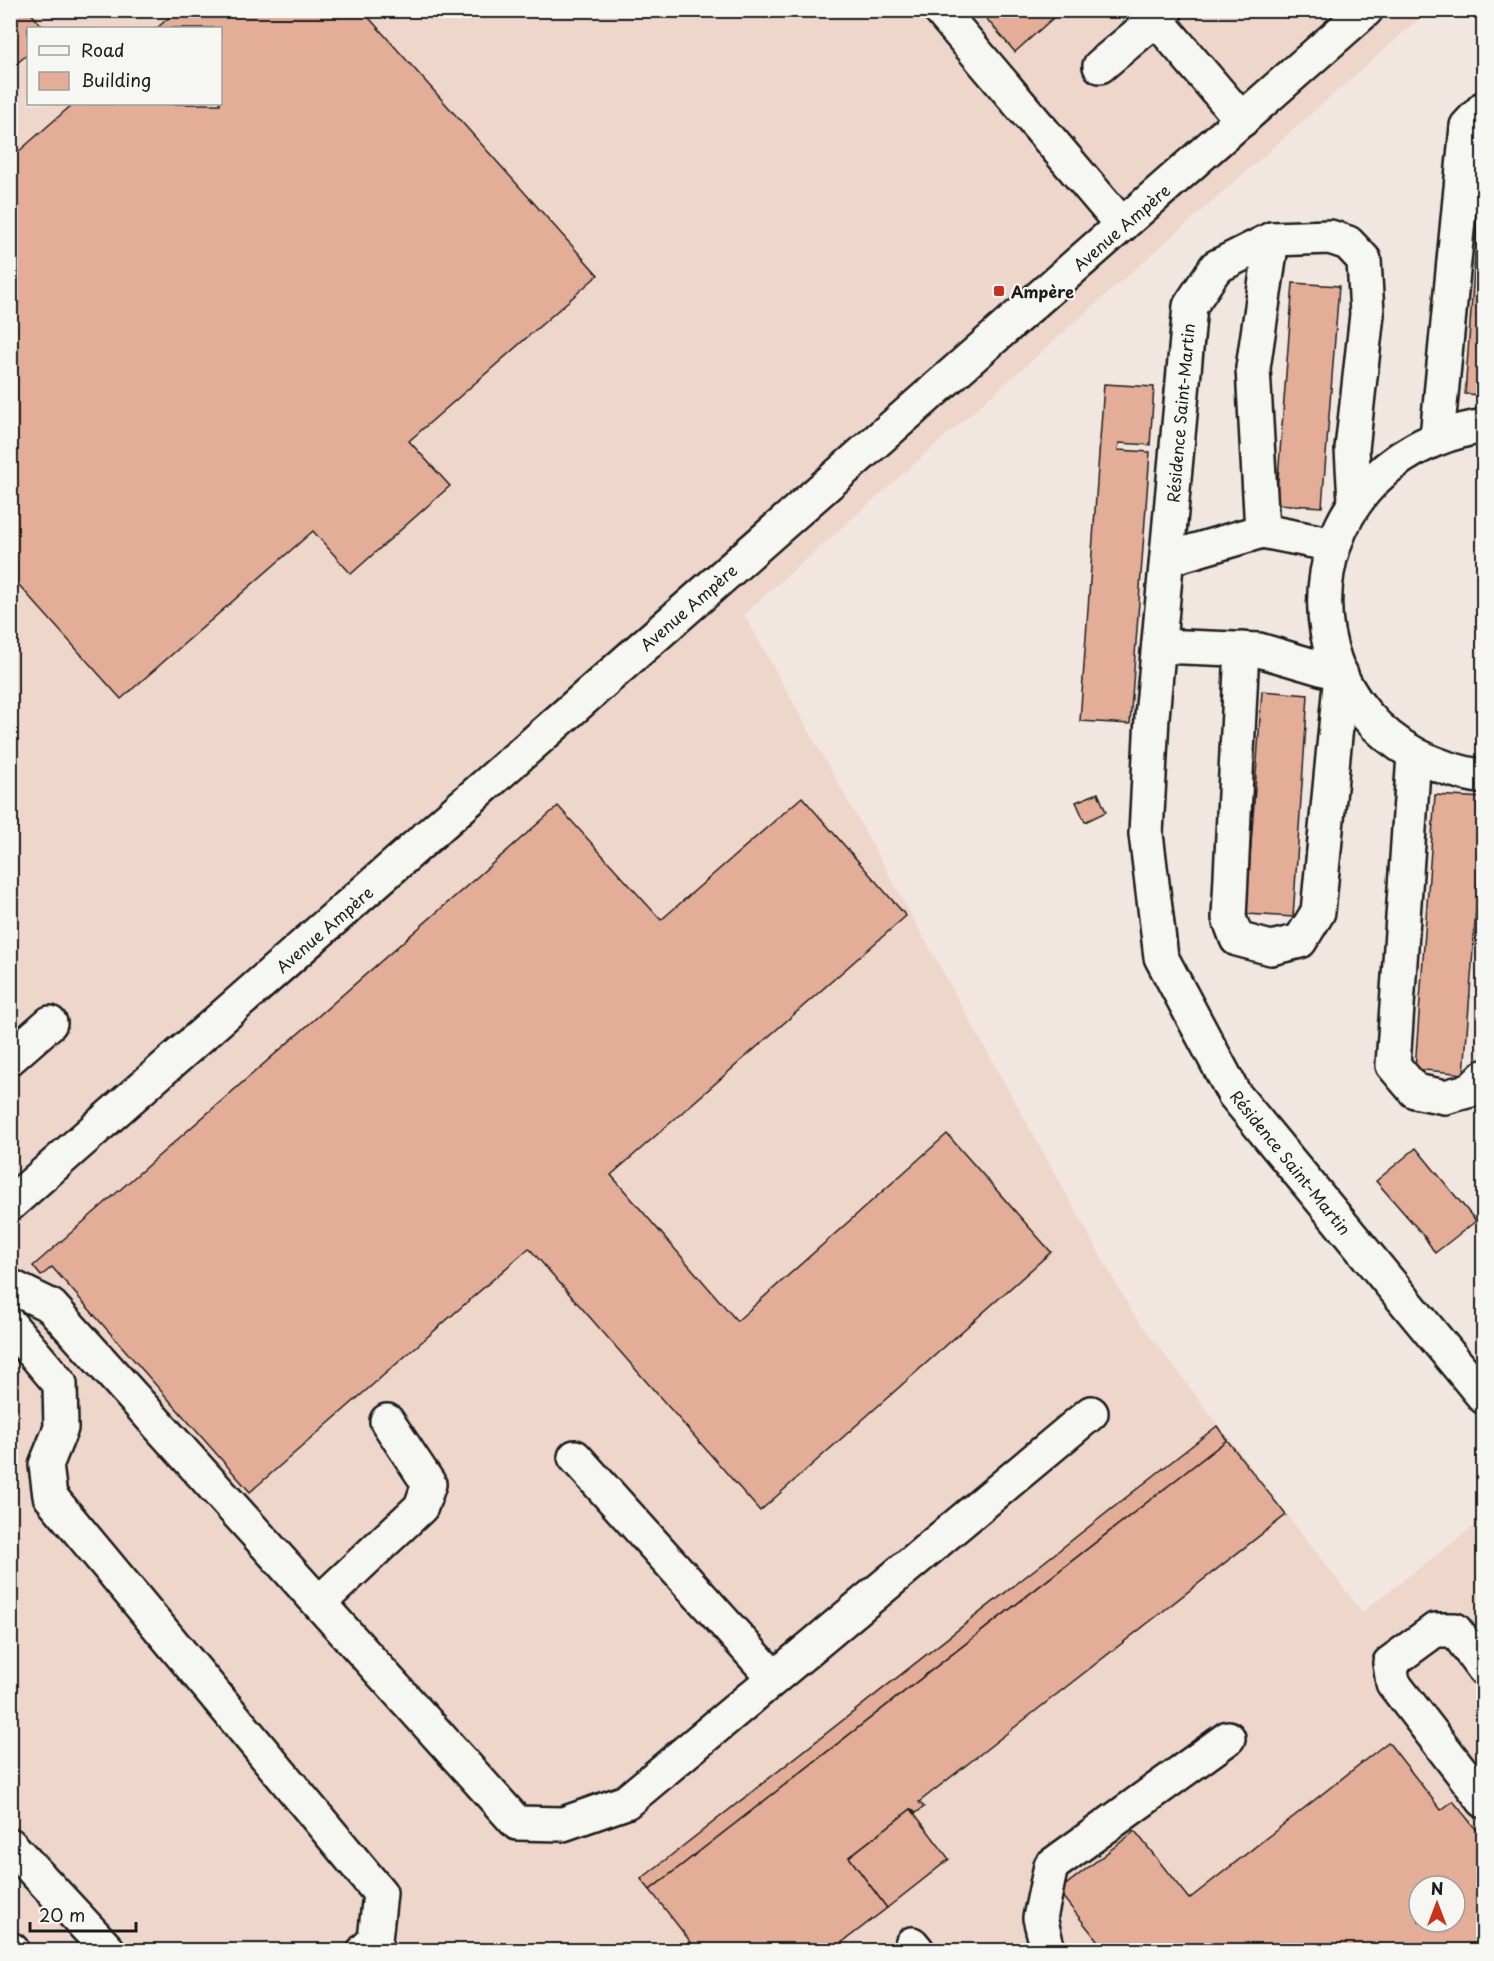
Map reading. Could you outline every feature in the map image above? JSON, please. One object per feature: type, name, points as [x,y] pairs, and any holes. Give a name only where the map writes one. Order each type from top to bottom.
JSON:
[{"type":"street","points":[[940,10],[1122,225]]},
{"type":"street","name":"Avenue Ampère","points":[[10,1204],[1366,10]]},
{"type":"street","points":[[1100,66],[1161,15],[1242,120]]},
{"type":"street","points":[[1437,437],[1467,126],[1484,108]]},
{"type":"street","name":"Résidence Saint-Martin","points":[[1355,501],[1352,449],[1367,314],[1364,260],[1348,243],[1330,237],[1272,239],[1216,267],[1190,306],[1159,646],[1146,834],[1161,957],[1234,1094],[1484,1397]]},
{"type":"street","points":[[1262,531],[1253,368],[1272,239]]},
{"type":"street","name":"Résidence Saint-Martin","points":[[1484,426],[1437,437],[1400,456],[1376,477],[1355,501],[1334,545],[1324,591],[1326,623],[1332,654],[1361,710],[1375,725],[1414,755],[1461,774],[1484,777]]},
{"type":"street","points":[[1167,559],[1262,531],[1334,545]]},
{"type":"street","points":[[1159,646],[1259,650],[1341,674]]},
{"type":"street","name":"Résidence Saint-Martin","points":[[1242,649],[1228,918],[1238,939],[1271,948],[1300,941],[1318,912],[1341,674]]},
{"type":"street","points":[[1414,755],[1393,1065],[1415,1091],[1445,1097],[1471,1090],[1484,1077]]},
{"type":"street","points":[[10,1058],[50,1023]]},
{"type":"street","points":[[10,1286],[51,1306],[516,1823],[563,1824],[626,1802],[1091,1413]]},
{"type":"street","points":[[11,1327],[60,1384],[61,1428],[46,1466],[50,1496],[380,1893],[375,1940],[364,1950]]},
{"type":"street","points":[[319,1603],[421,1507],[429,1484],[387,1421]]},
{"type":"street","points":[[575,1457],[774,1678]]},
{"type":"street","points":[[1484,1669],[1455,1630],[1434,1630],[1390,1664],[1393,1683],[1484,1801]]},
{"type":"street","points":[[1048,1950],[1040,1918],[1051,1866],[1228,1738]]},
{"type":"street","points":[[10,1845],[108,1950]]},
{"type":"shaded area","points":[[11,11],[1428,11],[744,614],[1132,1312],[1362,1612],[1483,1519],[1483,1950],[11,1950]]},
{"type":"building","points":[[10,10],[28,10],[43,27],[27,27],[27,55],[10,69]]},
{"type":"building","points":[[178,10],[362,10],[598,275],[409,441],[450,486],[351,574],[313,531],[121,699],[10,575],[10,159],[72,105],[222,105],[222,27],[158,27]]},
{"type":"building","points":[[979,10],[1062,10],[1015,52]]},
{"type":"building","points":[[1484,130],[1484,395],[1465,394]]},
{"type":"building","points":[[1293,283],[1339,286],[1322,507],[1276,504]]},
{"type":"building","points":[[1104,384],[1154,387],[1150,445],[1119,443],[1118,450],[1150,452],[1130,724],[1080,721]]},
{"type":"building","points":[[1262,691],[1308,695],[1293,917],[1246,914]]},
{"type":"building","points":[[1098,793],[1106,812],[1085,822],[1076,802]]},
{"type":"building","points":[[1435,795],[1484,798],[1464,1074],[1415,1069]]},
{"type":"building","points":[[802,797],[906,916],[611,1175],[737,1321],[947,1134],[1051,1252],[760,1511],[529,1248],[250,1492],[52,1267],[41,1276],[33,1266],[558,806],[661,920]]},
{"type":"building","points":[[1416,1148],[1476,1221],[1435,1253],[1424,1236],[1376,1181]]},
{"type":"building","points":[[1217,1426],[1227,1440],[650,1890],[641,1879]]},
{"type":"building","points":[[1227,1440],[1286,1515],[919,1802],[924,1807],[916,1813],[911,1809],[849,1857],[887,1908],[832,1950],[697,1950],[650,1890]]},
{"type":"building","points":[[1388,1742],[1441,1810],[1453,1801],[1484,1839],[1484,1946],[1478,1950],[1105,1950],[1058,1891],[1135,1831],[1189,1899]]},
{"type":"building","points":[[911,1809],[949,1859],[887,1908],[849,1857]]},
{"type":"place","name":"Ampère","points":[[999,291]]}]
